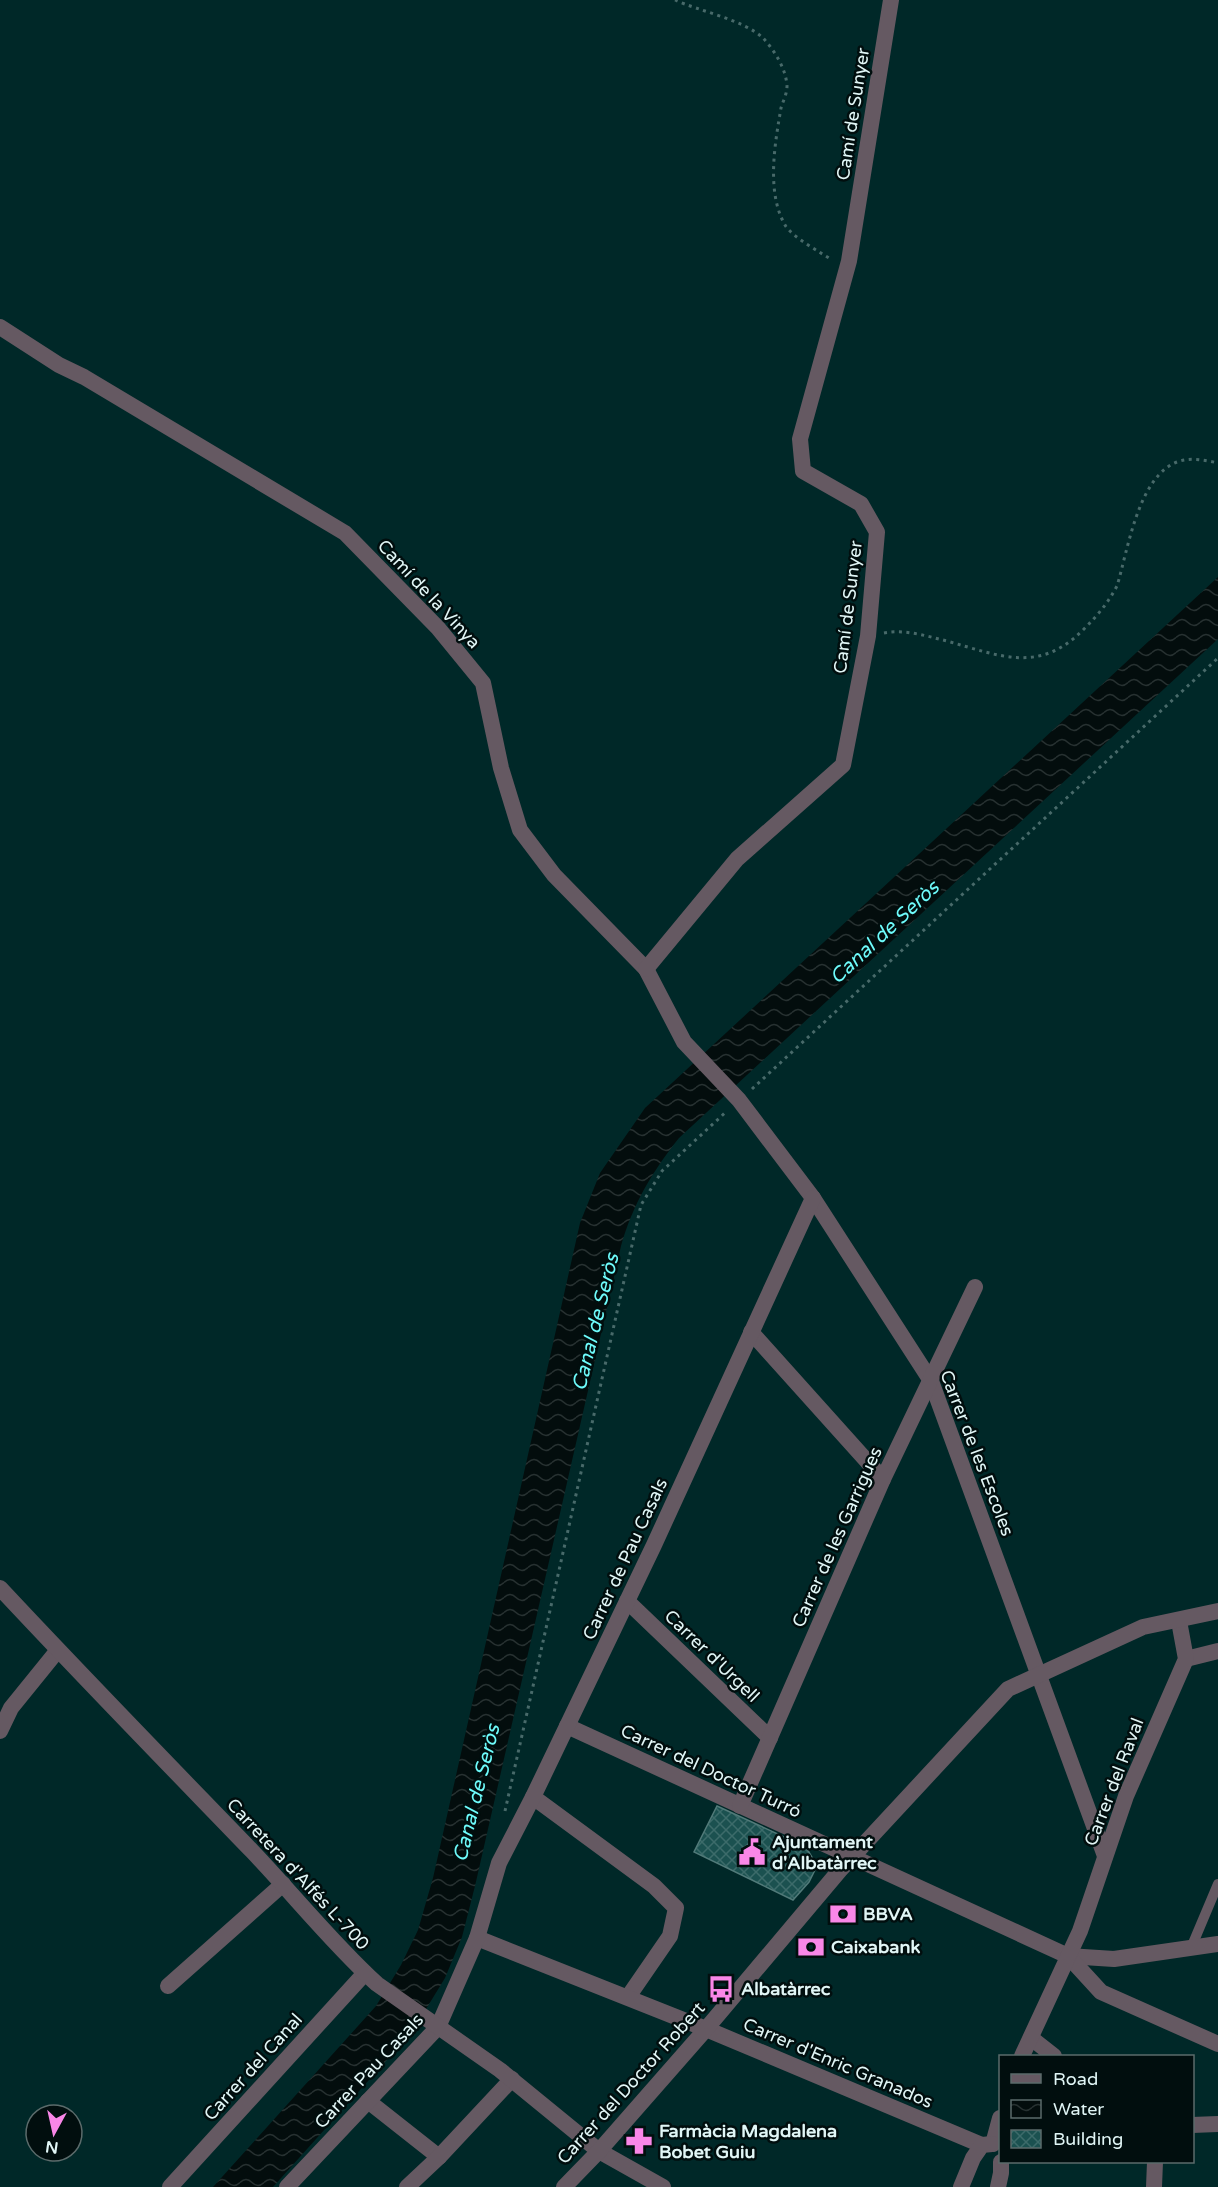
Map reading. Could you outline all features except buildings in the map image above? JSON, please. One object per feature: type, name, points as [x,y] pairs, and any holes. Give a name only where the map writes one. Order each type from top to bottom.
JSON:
[{"type":"street","name":"Camí de Sunyer","points":[[646,969],[737,859],[843,765],[868,636],[877,532],[861,504],[803,471],[800,440],[846,269],[891,0]]},
{"type":"street","name":"Camí de la Vinya","points":[[0,327],[58,365],[84,377],[345,533],[438,628],[483,683],[501,768],[520,830],[554,875],[646,969],[684,1042],[739,1100]]},
{"type":"street","name":"Carrer de les Escoles","points":[[739,1100],[813,1197],[931,1381],[1105,1856]]},
{"type":"street","name":"Carrer de Pau Casals","points":[[477,1938],[499,1863],[627,1601],[813,1197]]},
{"type":"street","name":"Carrer de les Garrigues","points":[[740,1806],[883,1479],[975,1287]]},
{"type":"street","points":[[751,1332],[883,1479]]},
{"type":"street","name":"Carretera d'Alfés L-700","points":[[0,1588],[283,1884],[333,1941],[371,1978],[512,2079],[599,2151],[663,2187]]},
{"type":"street","name":"Carrer d'Urgell","points":[[627,1601],[770,1738]]},
{"type":"street","name":"Carrer del Doctor Robert","points":[[564,2187],[599,2151],[706,2029],[851,1858],[1008,1689],[1143,1627],[1218,1611]]},
{"type":"street","points":[[1179,1621],[1186,1659],[1218,1651]]},
{"type":"street","points":[[0,1731],[11,1708],[58,1650]]},
{"type":"street","name":"Carrer del Raval","points":[[1022,2055],[1080,1931],[1126,1796],[1186,1659]]},
{"type":"street","name":"Carrer del Doctor Turró","points":[[567,1726],[1068,1956]]},
{"type":"street","points":[[533,1797],[654,1886],[676,1908],[670,1936],[628,1997]]},
{"type":"street","points":[[168,1986],[283,1884]]},
{"type":"street","name":"Carrer d'Enric Granados","points":[[477,1938],[706,2029],[994,2152]]},
{"type":"street","name":"Carrer Pau Casals","points":[[287,2187],[438,2027],[477,1938]]},
{"type":"street","points":[[1068,1956],[1114,1959],[1218,1944]]},
{"type":"street","points":[[1068,1956],[1101,1992],[1218,2044]]},
{"type":"street","name":"Carrer del Canal","points":[[170,2187],[371,1978]]},
{"type":"street","points":[[1031,2038],[1053,2055]]},
{"type":"street","points":[[407,2187],[440,2157],[512,2079]]},
{"type":"street","points":[[368,2101],[440,2157]]},
{"type":"street","points":[[999,2124],[994,2152],[1001,2186]]},
{"type":"street","points":[[1194,2125],[1218,2124]]},
{"type":"street","points":[[961,2187],[974,2158],[994,2152]]},
{"type":"street","points":[[1154,2187],[1155,2163]]},
{"type":"lane","points":[[1191,1948],[1218,1884]]},
{"type":"path","points":[[675,0],[745,28],[762,37],[774,52],[785,72],[787,89],[772,161],[778,210],[786,227],[846,269]]},
{"type":"path","points":[[868,636],[895,631],[922,634],[994,654],[1019,658],[1035,658],[1049,654],[1073,640],[1098,615],[1110,598],[1117,586],[1140,506],[1156,477],[1165,468],[1179,461],[1200,459],[1218,463]]},
{"type":"path","points":[[504,1812],[641,1205],[662,1171],[1218,658]]},
{"type":"water","name":"Canal de Seròs","points":[[1218,577],[1218,639],[679,1138],[660,1163],[631,1216],[621,1246],[475,1886],[462,1937],[445,1978],[412,2032],[273,2187],[213,2187],[376,2006],[401,1965],[418,1930],[433,1878],[580,1223],[600,1173],[645,1108]]},
{"type":"place","name":"Ajuntament d'Albatàrrec","points":[[752,1852]]},
{"type":"place","name":"BBVA","points":[[843,1914]]},
{"type":"place","name":"Caixabank","points":[[811,1947]]},
{"type":"place","name":"Albatàrrec","points":[[721,1989]]},
{"type":"place","name":"Farmàcia Magdalena Bobet Guiu","points":[[639,2141]]}]
